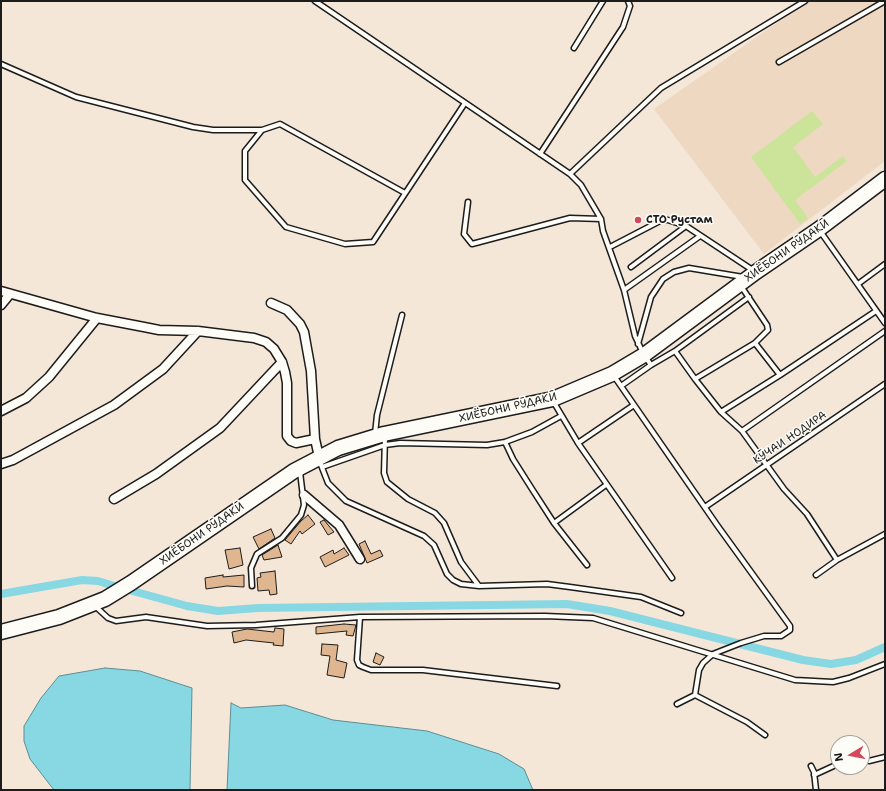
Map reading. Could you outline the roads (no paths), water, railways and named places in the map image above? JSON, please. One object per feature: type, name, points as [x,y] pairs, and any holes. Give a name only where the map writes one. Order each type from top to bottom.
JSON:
[{"type":"highway","name":"ХИЁБОНИ РӮДАКӢ","points":[[1,632],[59,617],[99,602],[131,583],[300,467],[321,462],[338,448],[553,399],[612,374],[644,355],[748,278],[819,229],[885,179]]},
{"type":"street","points":[[1,291],[97,318],[159,330],[198,331],[254,338],[266,342],[274,349],[282,362],[287,383],[287,436],[291,441],[296,443],[315,439]]},
{"type":"street","points":[[1,305],[10,294]]},
{"type":"street","points":[[271,303],[287,310],[304,332],[311,371],[315,439],[321,462]]},
{"type":"street","points":[[1,411],[26,398],[49,377],[97,318]]},
{"type":"street","points":[[1,464],[13,460],[114,405],[163,368],[198,331]]},
{"type":"street","points":[[114,499],[156,474],[220,428],[282,362]]},
{"type":"street","points":[[304,495],[340,525],[360,559]]},
{"type":"lane","points":[[315,1],[570,174],[590,198],[601,219],[603,231],[610,247],[644,355]]},
{"type":"lane","points":[[574,48],[603,1]]},
{"type":"lane","points":[[540,154],[623,27],[630,6],[628,1]]},
{"type":"lane","points":[[570,174],[661,88],[805,1]]},
{"type":"lane","points":[[779,62],[885,2]]},
{"type":"lane","points":[[1,64],[76,97],[193,127],[213,130],[262,130],[280,124],[405,193]]},
{"type":"lane","points":[[262,130],[245,151],[245,180],[286,227],[345,244],[373,242],[465,103]]},
{"type":"lane","points":[[468,202],[464,234],[472,244],[570,218],[601,219]]},
{"type":"lane","points":[[610,247],[662,220],[668,220],[686,226],[700,236],[748,278],[749,297],[768,327],[756,343],[695,379]]},
{"type":"lane","points":[[631,267],[686,226]]},
{"type":"lane","points":[[819,229],[885,323]]},
{"type":"lane","points":[[624,290],[700,236]]},
{"type":"lane","points":[[858,284],[885,264]]},
{"type":"lane","points":[[621,386],[644,355],[643,332],[651,297],[663,279],[674,272],[689,268],[748,278]]},
{"type":"lane","points":[[644,355],[675,351],[749,297]]},
{"type":"lane","points":[[721,412],[780,375],[876,310]]},
{"type":"lane","points":[[402,315],[377,415],[384,473],[387,482],[408,499],[435,513],[444,523],[461,562],[479,586]]},
{"type":"lane","points":[[742,431],[885,331]]},
{"type":"lane","points":[[756,343],[780,375]]},
{"type":"lane","points":[[675,351],[721,412],[742,431],[791,498],[807,514],[837,560]]},
{"type":"lane","points":[[612,374],[717,525],[790,626],[790,630],[781,636],[764,636],[715,652],[702,663],[695,695]]},
{"type":"lane","name":"КӮЧАИ НОДИРА","points":[[705,506],[885,384]]},
{"type":"lane","points":[[553,399],[561,416],[578,443],[672,578]]},
{"type":"lane","points":[[578,443],[634,405]]},
{"type":"lane","points":[[381,439],[400,443],[487,445],[505,442],[532,432],[561,416]]},
{"type":"lane","points":[[505,442],[513,459],[554,523],[587,565]]},
{"type":"lane","points":[[321,462],[328,482],[346,501],[424,536],[434,545],[447,574],[453,580],[461,584],[479,586],[547,584],[570,587],[641,597],[682,613]]},
{"type":"lane","points":[[252,586],[251,568],[254,560],[263,550],[282,538],[301,515],[304,505],[304,495],[300,467]]},
{"type":"lane","points":[[554,523],[606,485]]},
{"type":"lane","points":[[816,575],[837,560],[885,534]]},
{"type":"lane","points":[[99,602],[108,618],[116,621],[146,616],[207,626],[256,625],[360,617],[545,616],[593,618],[715,652],[780,677],[816,682],[833,682],[849,678],[885,664]]},
{"type":"lane","points":[[360,617],[357,660],[359,665],[371,670],[423,670],[557,686]]},
{"type":"lane","points":[[677,704],[695,695]]},
{"type":"lane","points":[[695,695],[747,722],[765,735]]},
{"type":"lane","points":[[870,761],[885,757]]},
{"type":"lane","points":[[811,766],[816,790]]},
{"type":"lane","points":[[814,775],[830,768]]},
{"type":"water","points":[[105,668],[140,671],[192,688],[190,790],[54,790],[30,759],[24,741],[24,726],[41,698],[59,676]]},
{"type":"water","points":[[231,703],[241,708],[285,705],[333,720],[427,731],[499,754],[524,769],[533,790],[227,790]]},
{"type":"waterway","points":[[1,594],[82,580],[98,581],[124,589]]},
{"type":"waterway","points":[[129,590],[187,606],[218,611],[258,608],[567,604],[610,611],[803,660],[831,664],[856,660],[885,647]]},
{"type":"place","name":"СТО Рустам","points":[[638,220]]}]
